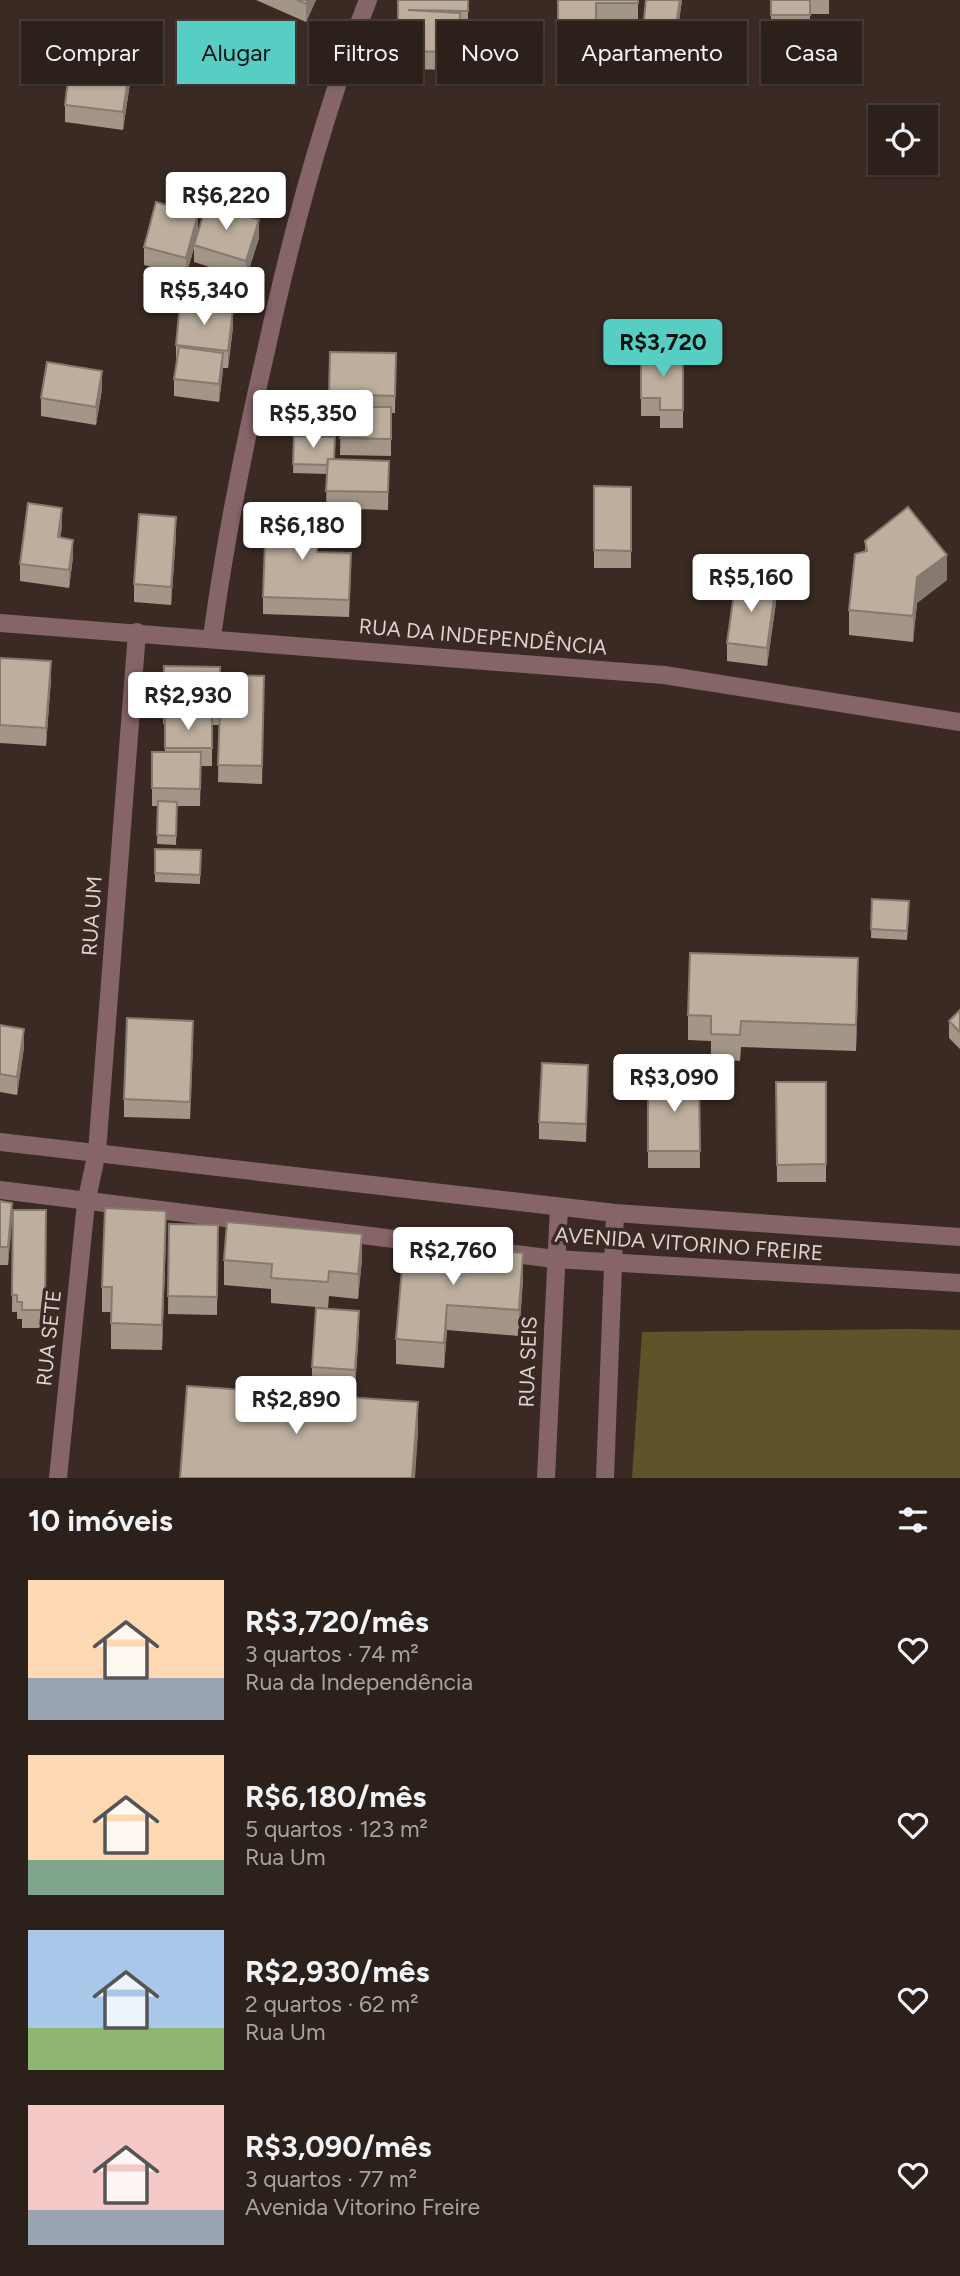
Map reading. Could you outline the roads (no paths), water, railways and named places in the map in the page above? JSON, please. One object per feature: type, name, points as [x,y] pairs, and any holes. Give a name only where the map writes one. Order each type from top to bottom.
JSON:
[{"type":"street","points":[[212,637],[227,533],[297,213],[340,71],[368,0]]},
{"type":"street","name":"RUA DA INDEPENDÊNCIA","points":[[0,623],[212,637],[664,675],[960,722]]},
{"type":"street","name":"RUA UM","points":[[86,1203],[97,1152],[136,632]]},
{"type":"street","name":"AVENIDA VITORINO FREIRE","points":[[0,1142],[615,1213],[960,1237]]},
{"type":"street","name":"AVENIDA VITORINO FREIRE","points":[[0,1190],[86,1203],[555,1259],[960,1283]]},
{"type":"street","name":"RUA SETE","points":[[58,1478],[86,1203]]},
{"type":"street","name":"RUA SEIS","points":[[546,1478],[559,1207]]},
{"type":"street","points":[[606,1478],[615,1213]]}]
